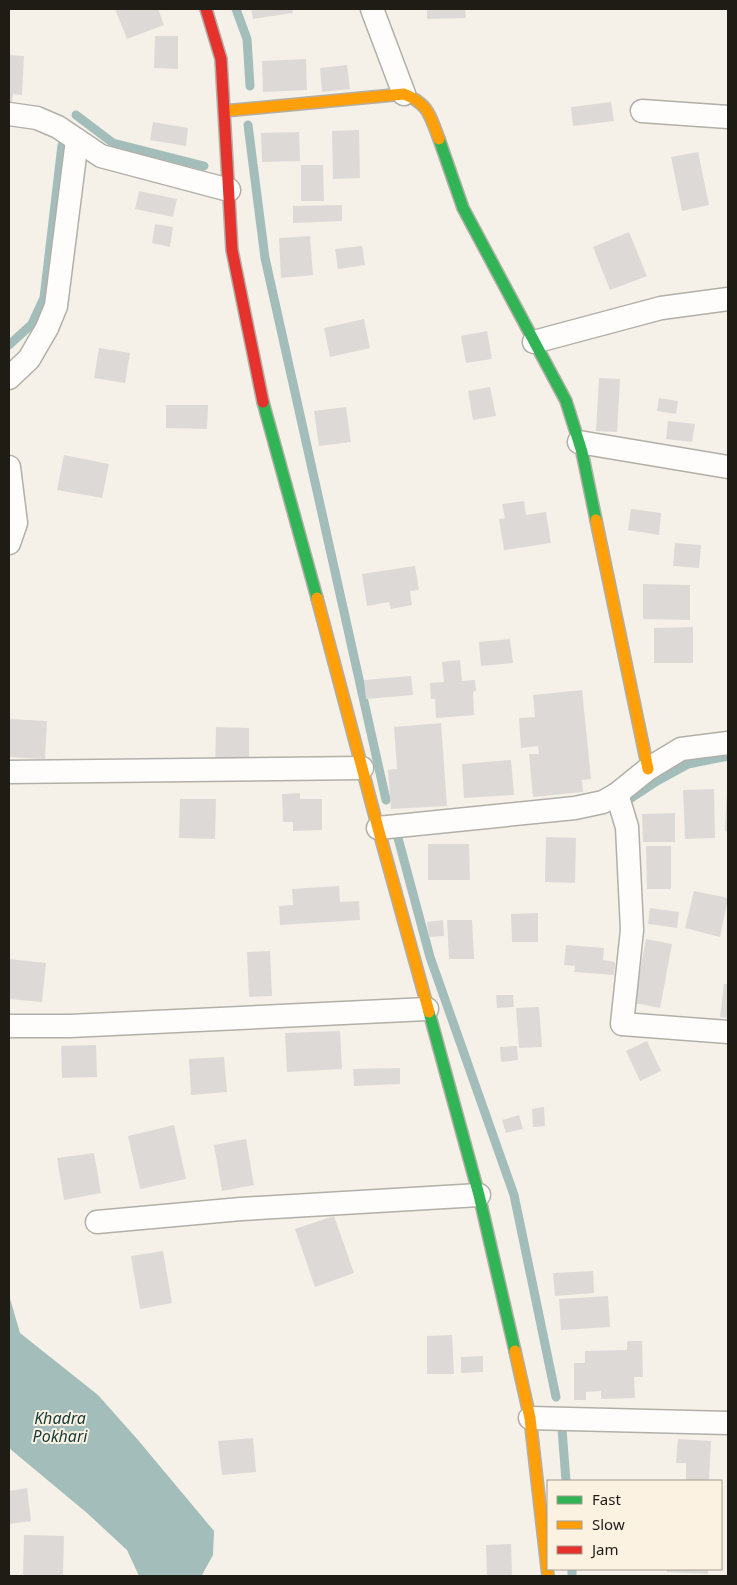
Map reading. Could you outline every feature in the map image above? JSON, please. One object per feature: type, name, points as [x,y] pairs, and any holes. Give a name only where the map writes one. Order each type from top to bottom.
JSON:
[{"type":"street","points":[[206,9],[221,59],[232,250],[265,414],[321,611],[378,828],[479,1195],[530,1418],[547,1567]]},
{"type":"street","points":[[372,9],[404,94]]},
{"type":"street","points":[[224,111],[404,94],[417,99],[429,112],[463,208],[566,401],[582,452],[648,769]]},
{"type":"street","points":[[642,111],[728,117]]},
{"type":"street","points":[[9,114],[37,118],[58,127],[102,156],[229,190]]},
{"type":"street","points":[[9,378],[29,359],[47,328],[56,306],[77,140]]},
{"type":"street","points":[[534,342],[661,308],[728,299]]},
{"type":"street","points":[[579,442],[728,467]]},
{"type":"street","points":[[9,467],[16,522],[9,544]]},
{"type":"street","points":[[378,828],[575,808],[602,802],[617,794],[648,769],[681,750],[728,743]]},
{"type":"street","points":[[9,772],[362,768]]},
{"type":"street","points":[[617,794],[627,827],[632,930],[622,1024],[728,1032]]},
{"type":"street","points":[[9,1026],[70,1026],[427,1009]]},
{"type":"street","points":[[98,1222],[241,1210],[479,1195]]},
{"type":"street","points":[[530,1418],[728,1423]]},
{"type":"water","name":"Khadra Pokhari","points":[[9,1295],[20,1333],[98,1395],[214,1531],[213,1555],[203,1576],[139,1576],[127,1550],[87,1513],[9,1448]]},
{"type":"building","points":[[115,9],[158,9],[164,25],[127,39]]},
{"type":"building","points":[[251,9],[292,9],[293,13],[253,19]]},
{"type":"building","points":[[427,9],[465,9],[466,18],[427,19]]},
{"type":"building","points":[[155,36],[178,36],[178,69],[154,68]]},
{"type":"building","points":[[9,55],[24,56],[22,95],[13,94],[12,103],[9,103]]},
{"type":"building","points":[[306,59],[307,90],[263,92],[262,61]]},
{"type":"building","points":[[347,65],[350,89],[322,92],[320,68]]},
{"type":"building","points":[[611,102],[614,121],[573,126],[571,107]]},
{"type":"building","points":[[153,122],[188,128],[186,146],[150,140]]},
{"type":"building","points":[[359,130],[360,178],[333,179],[332,131]]},
{"type":"building","points":[[299,132],[300,161],[262,162],[261,133]]},
{"type":"building","points":[[698,152],[709,205],[682,211],[671,157]]},
{"type":"building","points":[[301,165],[323,165],[324,201],[301,201]]},
{"type":"building","points":[[139,191],[177,199],[173,217],[135,209]]},
{"type":"building","points":[[342,205],[342,221],[293,223],[293,206]]},
{"type":"building","points":[[155,224],[173,227],[170,247],[152,243]]},
{"type":"building","points":[[629,232],[647,276],[610,290],[593,247]]},
{"type":"building","points":[[310,236],[313,275],[281,278],[279,238]]},
{"type":"building","points":[[362,246],[365,265],[338,269],[335,249]]},
{"type":"building","points":[[364,319],[370,348],[330,357],[324,328]]},
{"type":"building","points":[[487,331],[492,359],[466,363],[461,336]]},
{"type":"building","points":[[99,348],[130,353],[125,383],[94,378]]},
{"type":"building","points":[[599,378],[620,379],[617,432],[596,431]]},
{"type":"building","points":[[490,387],[496,416],[473,420],[468,391]]},
{"type":"building","points":[[659,398],[678,401],[676,414],[657,411]]},
{"type":"building","points":[[166,405],[208,405],[207,429],[166,428]]},
{"type":"building","points":[[346,407],[351,442],[319,446],[314,411]]},
{"type":"building","points":[[668,421],[695,424],[692,442],[666,439]]},
{"type":"building","points":[[64,455],[109,464],[102,498],[57,490]]},
{"type":"building","points":[[524,501],[526,515],[546,512],[551,543],[504,550],[499,519],[505,518],[502,504]]},
{"type":"building","points":[[631,509],[661,513],[659,535],[628,530]]},
{"type":"building","points":[[675,543],[701,545],[699,568],[673,566]]},
{"type":"building","points":[[415,566],[419,590],[410,591],[412,605],[391,609],[389,602],[367,606],[362,574]]},
{"type":"building","points":[[643,584],[690,585],[690,620],[643,619]]},
{"type":"building","points":[[693,627],[693,663],[654,663],[654,628]]},
{"type":"building","points":[[510,639],[513,663],[481,666],[479,642]]},
{"type":"building","points":[[460,660],[462,681],[475,680],[476,691],[473,692],[474,715],[436,718],[435,699],[431,699],[430,683],[444,682],[442,662]]},
{"type":"building","points":[[411,676],[413,695],[366,699],[364,680]]},
{"type":"building","points":[[582,690],[591,779],[582,780],[583,792],[533,797],[529,754],[539,754],[538,746],[521,748],[519,718],[535,717],[533,695]]},
{"type":"building","points":[[9,719],[47,721],[45,759],[9,757]]},
{"type":"building","points":[[441,723],[447,806],[391,809],[388,770],[397,769],[394,727]]},
{"type":"building","points":[[216,727],[249,728],[249,769],[215,768]]},
{"type":"building","points":[[511,760],[514,795],[464,798],[462,764]]},
{"type":"building","points":[[728,788],[728,832],[725,831]]},
{"type":"building","points":[[714,789],[715,838],[685,839],[683,790]]},
{"type":"building","points":[[300,793],[300,799],[322,799],[322,830],[293,831],[293,822],[283,822],[282,794]]},
{"type":"building","points":[[180,799],[216,799],[215,839],[179,838]]},
{"type":"building","points":[[675,813],[675,842],[643,842],[642,814]]},
{"type":"building","points":[[546,837],[576,838],[575,883],[545,882]]},
{"type":"building","points":[[428,844],[469,844],[470,880],[428,880]]},
{"type":"building","points":[[646,846],[671,846],[671,889],[647,889]]},
{"type":"building","points":[[339,886],[340,902],[359,901],[360,920],[280,925],[279,906],[293,905],[292,889]]},
{"type":"building","points":[[694,891],[728,898],[720,937],[685,928]]},
{"type":"building","points":[[650,908],[679,912],[677,928],[648,924]]},
{"type":"building","points":[[538,913],[538,942],[512,942],[511,914]]},
{"type":"building","points":[[443,920],[444,936],[429,937],[427,922]]},
{"type":"building","points":[[447,920],[472,920],[474,959],[449,959]]},
{"type":"building","points":[[646,939],[672,944],[660,1008],[634,1003]]},
{"type":"building","points":[[566,945],[604,948],[603,960],[615,962],[614,975],[574,972],[575,966],[564,965]]},
{"type":"building","points":[[270,951],[272,996],[249,997],[247,952]]},
{"type":"building","points":[[9,959],[46,963],[42,1002],[9,999]]},
{"type":"building","points":[[724,984],[728,984],[728,1018],[720,1017]]},
{"type":"building","points":[[496,995],[513,995],[514,1007],[497,1008]]},
{"type":"building","points":[[539,1007],[542,1047],[519,1048],[516,1008]]},
{"type":"building","points":[[340,1031],[342,1069],[287,1072],[285,1033]]},
{"type":"building","points":[[647,1041],[661,1071],[640,1081],[626,1051]]},
{"type":"building","points":[[96,1045],[97,1077],[62,1078],[61,1046]]},
{"type":"building","points":[[517,1046],[518,1060],[501,1062],[500,1047]]},
{"type":"building","points":[[224,1057],[227,1092],[191,1095],[189,1059]]},
{"type":"building","points":[[400,1068],[400,1084],[354,1086],[353,1069]]},
{"type":"building","points":[[544,1107],[545,1126],[533,1127],[532,1109]]},
{"type":"building","points":[[519,1115],[523,1129],[506,1133],[502,1120]]},
{"type":"building","points":[[174,1125],[186,1179],[140,1189],[128,1136]]},
{"type":"building","points":[[246,1139],[254,1185],[222,1191],[214,1145]]},
{"type":"building","points":[[94,1153],[101,1193],[64,1200],[57,1158]]},
{"type":"building","points":[[334,1216],[354,1273],[315,1287],[295,1229]]},
{"type":"building","points":[[163,1251],[172,1303],[140,1309],[131,1256]]},
{"type":"building","points":[[593,1271],[594,1293],[555,1296],[553,1273]]},
{"type":"building","points":[[608,1296],[610,1327],[561,1330],[559,1299]]},
{"type":"building","points":[[452,1335],[454,1374],[427,1374],[427,1336]]},
{"type":"building","points":[[627,1341],[642,1341],[643,1377],[634,1377],[635,1398],[601,1399],[601,1391],[586,1392],[586,1400],[574,1400],[574,1363],[585,1363],[585,1351],[627,1350]]},
{"type":"building","points":[[483,1356],[483,1372],[461,1373],[461,1357]]},
{"type":"building","points":[[253,1438],[256,1472],[222,1475],[218,1441]]},
{"type":"building","points":[[678,1439],[711,1441],[709,1480],[686,1480],[686,1463],[676,1463]]},
{"type":"building","points":[[27,1488],[31,1521],[9,1524],[9,1491]]},
{"type":"building","points":[[24,1535],[64,1536],[63,1576],[23,1576]]},
{"type":"building","points":[[511,1544],[512,1576],[487,1576],[486,1545]]},
{"type":"building","points":[[667,1570],[708,1570],[708,1574],[667,1572]]},
{"type":"waterway","points":[[236,9],[247,39],[250,86]]},
{"type":"waterway","points":[[76,115],[113,143],[204,166]]},
{"type":"waterway","points":[[248,125],[265,258],[386,800]]},
{"type":"waterway","points":[[9,345],[32,324],[44,298],[62,145]]},
{"type":"waterway","points":[[628,800],[688,764],[728,756]]},
{"type":"waterway","points":[[398,838],[430,957],[514,1195],[556,1397]]},
{"type":"waterway","points":[[562,1429],[566,1480]]},
{"type":"waterway","points":[[572,1570],[572,1576]]},
{"type":"traffic: fast","points":[[439,139],[463,208],[566,401],[582,452],[596,520]]},
{"type":"traffic: fast","points":[[263,402],[317,598]]},
{"type":"traffic: fast","points":[[429,1012],[479,1195],[515,1351]]},
{"type":"traffic: slow","points":[[224,111],[404,94],[419,102],[428,112],[439,139]]},
{"type":"traffic: slow","points":[[596,520],[648,769]]},
{"type":"traffic: slow","points":[[317,598],[429,1012]]},
{"type":"traffic: slow","points":[[515,1351],[530,1418],[547,1567]]},
{"type":"traffic: slow","points":[[547,1570],[548,1576]]},
{"type":"traffic: jam","points":[[206,9],[221,59],[232,250],[263,402]]}]
